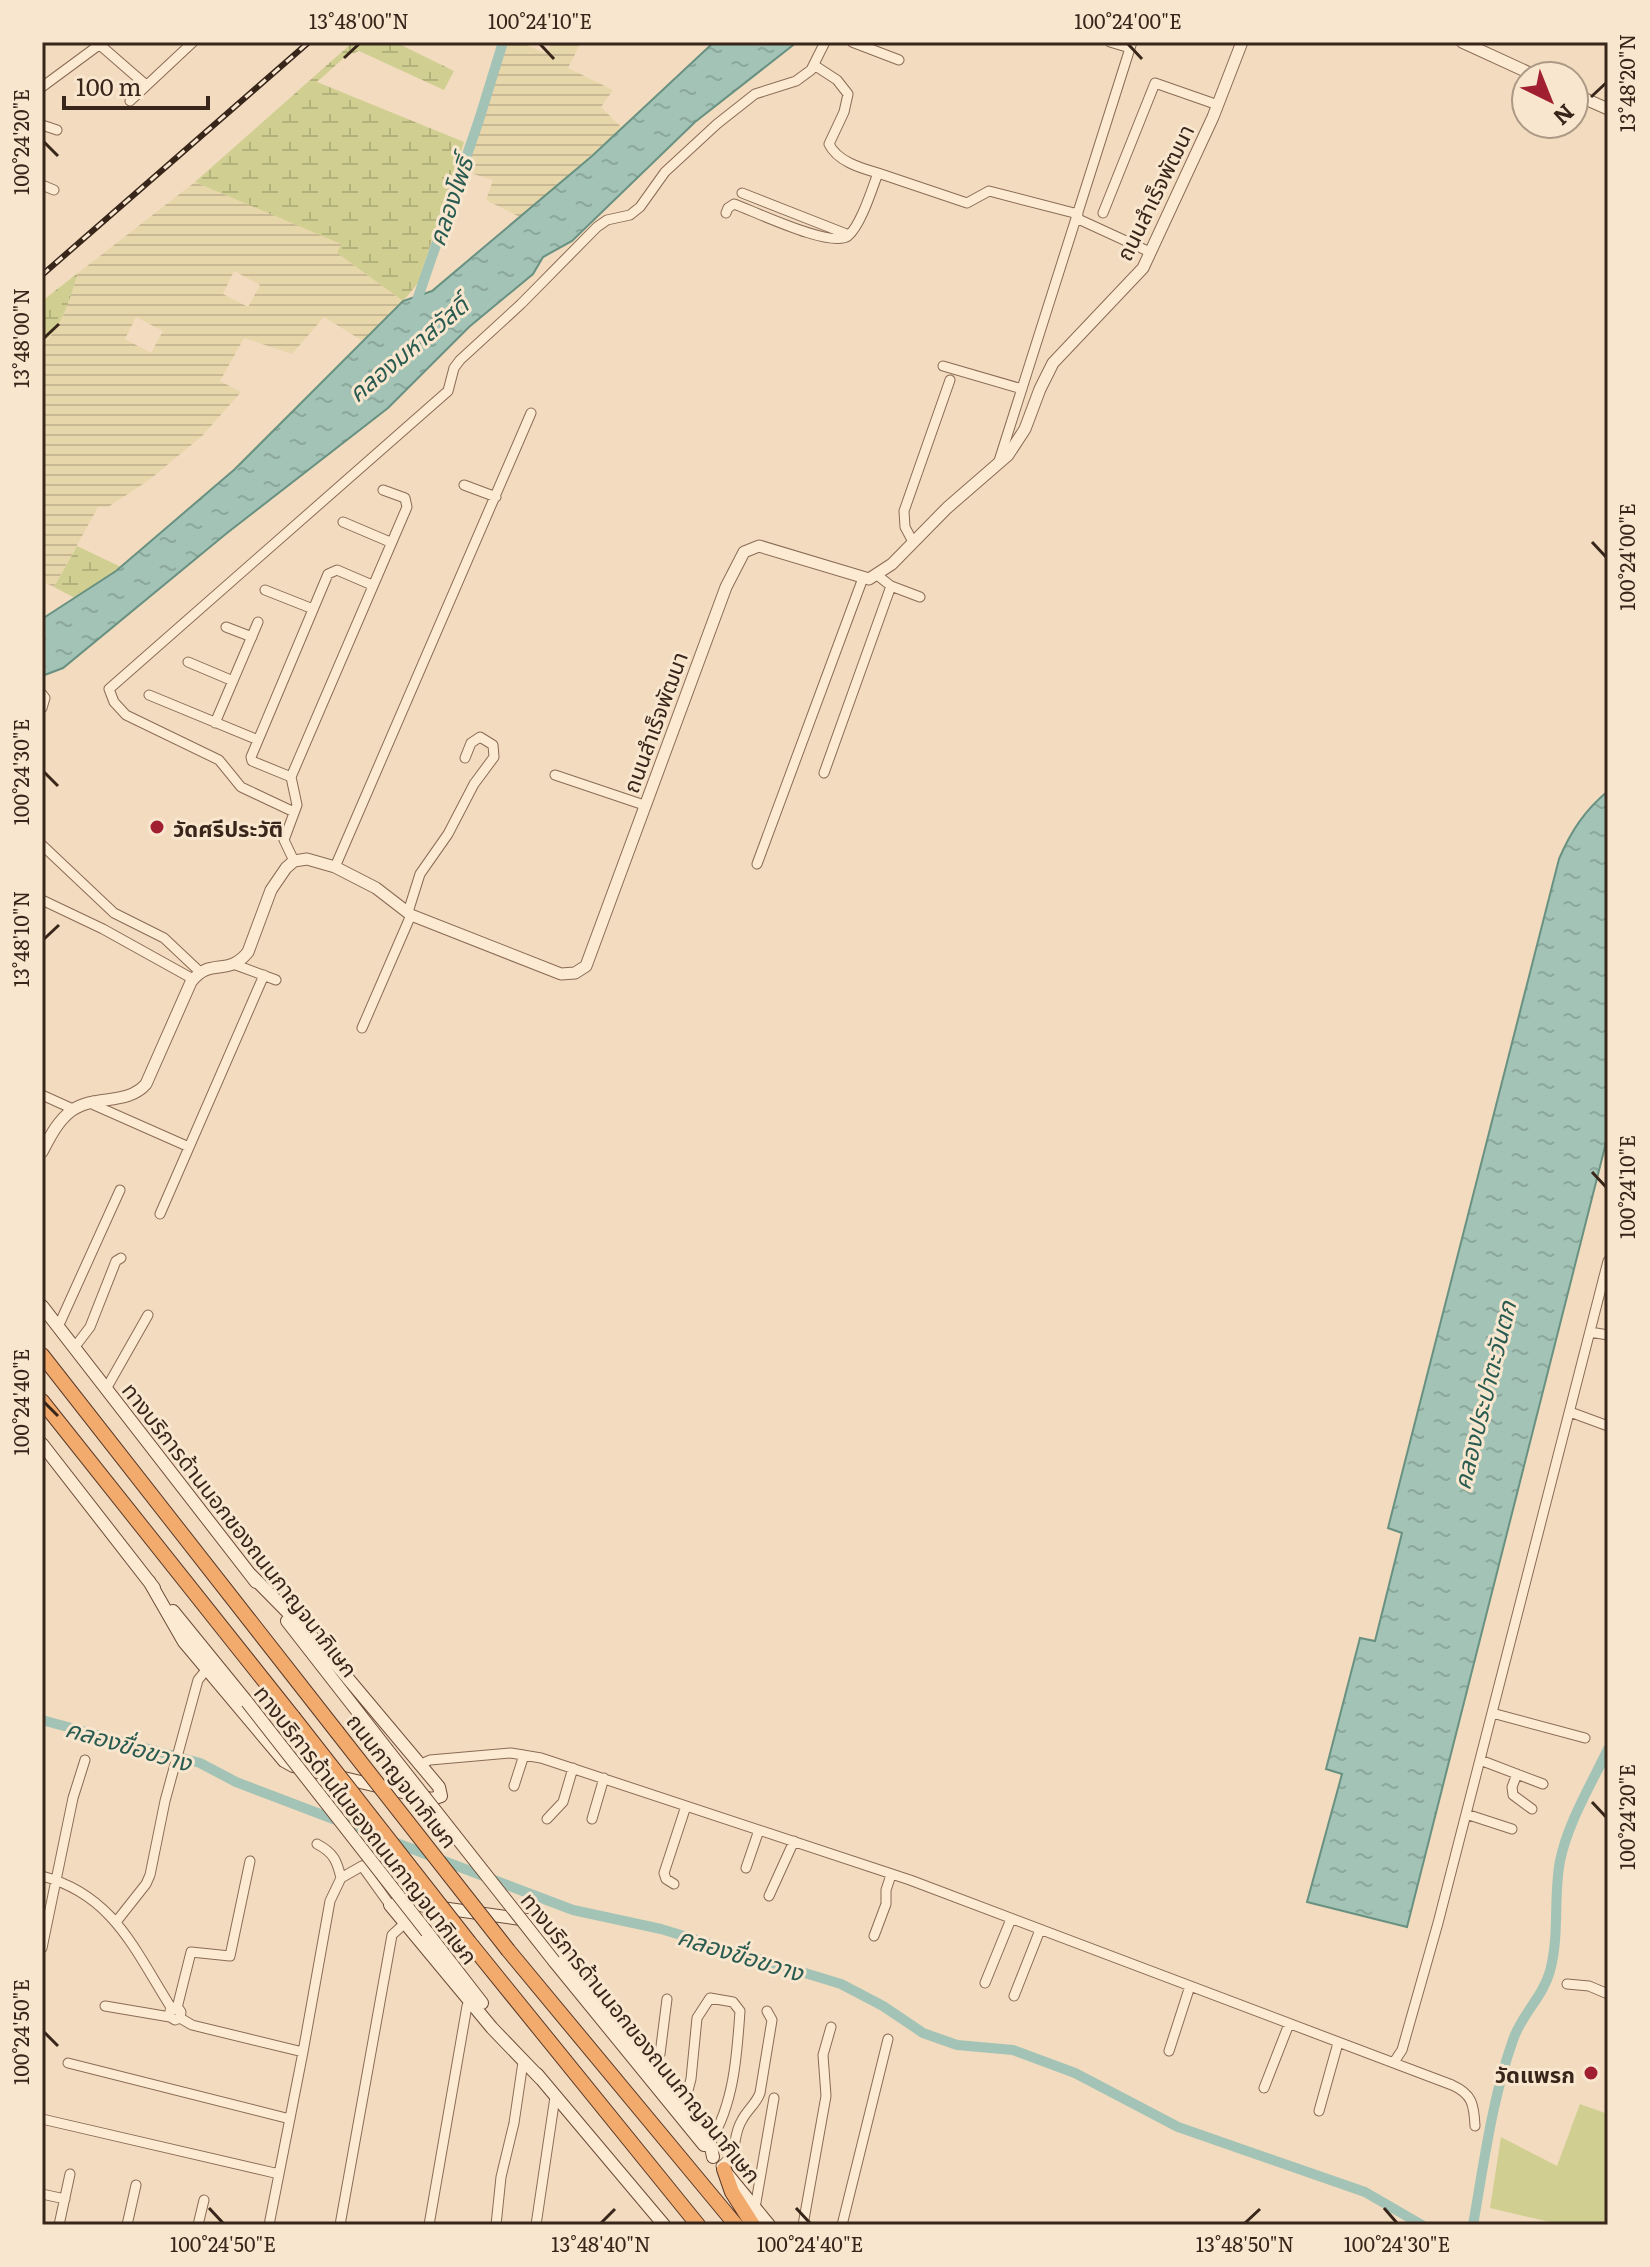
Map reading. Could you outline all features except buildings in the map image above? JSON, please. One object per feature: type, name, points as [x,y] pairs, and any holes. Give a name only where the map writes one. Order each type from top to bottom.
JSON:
[{"type":"highway","name":"ถนนกาญจนาภิเษก","points":[[42,1355],[508,1950],[736,2225]]},
{"type":"highway","points":[[42,1401],[469,1942],[698,2225]]},
{"type":"highway","points":[[719,2164],[753,2225]]},
{"type":"main road","name":"ทางบริการด้านนอกของถนนกาญจนาภิเษก","points":[[42,1306],[554,1961],[769,2225]]},
{"type":"main road","name":"ทางบริการด้านในของถนนกาญจนาภิเษก","points":[[42,1444],[555,2097],[664,2225]]},
{"type":"main road","points":[[149,1581],[184,1642],[284,1761],[293,1766],[437,1799],[441,1791],[319,1644],[251,1575]]},
{"type":"main road","points":[[390,1905],[413,1904],[535,1921],[684,2105],[710,2142],[719,2164]]},
{"type":"main road","points":[[390,1905],[523,2062],[541,2079]]},
{"type":"street","points":[[130,101],[193,42]]},
{"type":"street","points":[[294,812],[241,787],[219,760],[126,715],[114,702],[109,689],[448,391],[454,368],[460,360],[597,227],[607,220],[630,215],[640,207],[665,172],[755,94],[796,81],[814,65],[825,42]]},
{"type":"street","points":[[852,42],[899,60]]},
{"type":"street","points":[[998,464],[1131,45],[1110,42]]},
{"type":"street","name":"ถนนสำเร็จพัฒนา","points":[[294,861],[307,859],[335,867],[376,888],[410,913],[561,974],[575,973],[586,966],[726,587],[744,552],[759,546],[863,578],[877,575],[1008,455],[1021,436],[1053,363],[1143,268],[1218,105],[1242,42]]},
{"type":"street","points":[[1468,43],[1510,63]]},
{"type":"street","points":[[42,87],[102,44],[146,85]]},
{"type":"street","points":[[814,65],[837,80],[848,94],[829,144],[850,163],[967,203],[989,191],[1077,216],[1150,252]]},
{"type":"street","points":[[1103,213],[1155,83],[1218,105]]},
{"type":"street","points":[[42,125],[57,130]]},
{"type":"street","points":[[726,213],[734,204],[834,240],[849,235],[878,173]]},
{"type":"street","points":[[42,185],[54,190]]},
{"type":"street","points":[[742,193],[849,235]]},
{"type":"street","points":[[943,366],[1022,389]]},
{"type":"street","points":[[913,542],[905,527],[904,511],[950,380]]},
{"type":"street","points":[[335,867],[531,413]]},
{"type":"street","points":[[464,485],[496,497]]},
{"type":"street","points":[[236,965],[248,952],[271,890],[294,861],[284,840],[297,805],[291,777],[407,502],[405,498],[383,490]]},
{"type":"street","points":[[343,522],[390,542]]},
{"type":"street","points":[[291,777],[252,761],[313,609],[332,571],[337,570],[372,585]]},
{"type":"street","points":[[877,575],[891,586],[920,597]]},
{"type":"street","points":[[757,864],[863,578]]},
{"type":"street","points":[[824,773],[891,586]]},
{"type":"street","points":[[265,590],[313,609]]},
{"type":"street","points":[[215,723],[258,622]]},
{"type":"street","points":[[226,627],[252,637]]},
{"type":"street","points":[[188,662],[233,681]]},
{"type":"street","points":[[42,694],[45,698],[42,708]]},
{"type":"street","points":[[149,695],[258,740]]},
{"type":"street","points":[[362,1028],[410,913],[420,874],[448,834],[474,784],[494,757],[493,745],[480,737],[471,743],[465,758]]},
{"type":"street","points":[[555,775],[644,805]]},
{"type":"street","points":[[42,845],[114,913],[164,938],[196,975]]},
{"type":"street","points":[[42,900],[196,975]]},
{"type":"street","points":[[42,1152],[54,1130],[73,1109],[93,1101],[139,1093],[196,975],[207,967],[236,965],[276,980]]},
{"type":"street","points":[[160,1214],[264,975]]},
{"type":"street","points":[[42,1095],[73,1109]]},
{"type":"street","points":[[93,1101],[94,1105],[189,1147]]},
{"type":"street","points":[[42,1125],[54,1130]]},
{"type":"street","points":[[58,1327],[120,1190]]},
{"type":"street","points":[[74,1348],[90,1327],[116,1261],[121,1258]]},
{"type":"street","points":[[1394,2062],[1400,2054],[1414,2010],[1608,1261]]},
{"type":"street","points":[[106,1389],[148,1315]]},
{"type":"street","points":[[1590,1332],[1608,1335]]},
{"type":"street","points":[[1570,1412],[1608,1426]]},
{"type":"street","points":[[116,1922],[146,1884],[198,1680],[206,1670]]},
{"type":"street","points":[[1492,1713],[1585,1738]]},
{"type":"street","points":[[419,1765],[430,1760],[524,1755],[604,1778],[910,1880],[1465,2091],[1473,2102],[1475,2126]]},
{"type":"street","points":[[514,1786],[524,1755]]},
{"type":"street","points":[[42,1948],[73,1798],[85,1760]]},
{"type":"street","points":[[1480,1760],[1543,1784]]},
{"type":"street","points":[[547,1819],[563,1802],[573,1768]]},
{"type":"street","points":[[1517,1774],[1512,1787],[1513,1795],[1532,1809]]},
{"type":"street","points":[[592,1819],[604,1778]]},
{"type":"street","points":[[674,1884],[666,1879],[664,1873],[686,1806]]},
{"type":"street","points":[[1466,1814],[1512,1829]]},
{"type":"street","points":[[746,1868],[759,1830]]},
{"type":"street","points":[[769,1896],[794,1841]]},
{"type":"street","points":[[317,1844],[330,1851],[337,1861],[341,1878]]},
{"type":"street","points":[[175,2013],[191,1952],[230,1956],[250,1861]]},
{"type":"street","points":[[269,2225],[330,1901],[341,1878],[362,1866],[390,1905]]},
{"type":"street","points":[[874,1936],[886,1904],[891,1875]]},
{"type":"street","points":[[42,1876],[58,1880],[105,1908],[175,2013],[192,2025],[303,2052]]},
{"type":"street","points":[[985,1983],[1011,1919]]},
{"type":"street","points":[[340,2225],[392,1935],[405,1923]]},
{"type":"street","points":[[1014,1996],[1040,1930]]},
{"type":"street","points":[[1567,1984],[1589,1986],[1608,1994]]},
{"type":"street","points":[[1169,2051],[1190,1986]]},
{"type":"street","points":[[684,2105],[691,2079],[697,2018],[710,1998],[733,2002],[740,2011],[731,2085],[723,2116],[710,2142]]},
{"type":"street","points":[[654,2069],[660,2054],[667,1999]]},
{"type":"street","points":[[429,2225],[467,2006],[471,2002]]},
{"type":"street","points":[[105,2006],[175,2013]]},
{"type":"street","points":[[719,2164],[731,2158],[742,2118],[757,2102],[760,2093],[772,2020],[767,2011]]},
{"type":"street","points":[[1264,2088],[1289,2024]]},
{"type":"street","points":[[803,2225],[826,2096],[823,2055],[831,2027]]},
{"type":"street","points":[[842,2225],[888,2039]]},
{"type":"street","points":[[1319,2111],[1338,2043]]},
{"type":"street","points":[[496,2225],[501,2177],[514,2123],[523,2062]]},
{"type":"street","points":[[68,2063],[290,2119]]},
{"type":"street","points":[[536,2225],[555,2097]]},
{"type":"street","points":[[755,2208],[774,2098]]},
{"type":"street","points":[[42,2119],[279,2174]]},
{"type":"street","points":[[59,2225],[70,2174]]},
{"type":"street","points":[[127,2225],[136,2185]]},
{"type":"street","points":[[42,2194],[65,2199]]},
{"type":"street","points":[[198,2225],[204,2200]]},
{"type":"shaded area","points":[[505,42],[520,42],[547,54],[552,42],[581,42],[568,68],[613,90],[601,107],[622,128],[520,217],[486,200],[493,180],[467,172]]},
{"type":"shaded area","points":[[195,182],[342,244],[337,253],[403,301],[363,341],[324,317],[292,354],[244,338],[220,381],[241,392],[202,436],[149,480],[108,507],[98,507],[54,587],[42,581],[42,343],[49,339],[64,314],[78,273]],"holes":[[[234,271],[260,285],[248,307],[223,294]],[[136,317],[163,331],[151,353],[125,339]]]},
{"type":"green space","points":[[353,42],[395,42],[454,71],[444,90],[359,51],[346,56],[317,82],[464,142],[418,283],[403,301],[337,253],[341,244],[195,182]]},
{"type":"green space","points":[[78,273],[61,321],[42,343],[42,301]]},
{"type":"green space","points":[[77,546],[121,567],[75,598],[54,587]]},
{"type":"green space","points":[[1580,2104],[1608,2114],[1608,2225],[1563,2225],[1490,2208],[1501,2137],[1557,2166]]},
{"type":"water","name":"คลองมหาสวัสดิ์","points":[[714,42],[797,42],[695,122],[572,241],[543,257],[533,274],[469,327],[388,408],[227,533],[63,668],[42,676],[42,619],[116,571],[235,469],[403,301],[432,291],[592,156]]},
{"type":"water","name":"คลองประปาตะวันตก","points":[[1608,791],[1608,1135],[1407,1927],[1307,1902],[1342,1774],[1326,1769],[1360,1638],[1375,1641],[1402,1533],[1388,1528],[1559,859],[1579,822]]},
{"type":"waterway","name":"คลองโพธิ์","points":[[415,306],[503,42]]},
{"type":"waterway","name":"คลองขื่อขวาง","points":[[42,1720],[200,1763],[236,1782],[573,1910],[661,1929],[841,1984],[883,2006],[923,2033],[957,2045],[1013,2050],[1075,2073],[1178,2127],[1365,2192],[1422,2225]]},
{"type":"waterway","points":[[1473,2225],[1499,2085],[1521,2022],[1550,1971],[1555,1943],[1558,1875],[1564,1846],[1574,1818],[1608,1749]]},
{"type":"railway","points":[[42,275],[309,42]]},
{"type":"place","name":"วัดศรีประวัติ","points":[[157,827]]},
{"type":"place","name":"วัดแพรก","points":[[1591,2073]]}]
